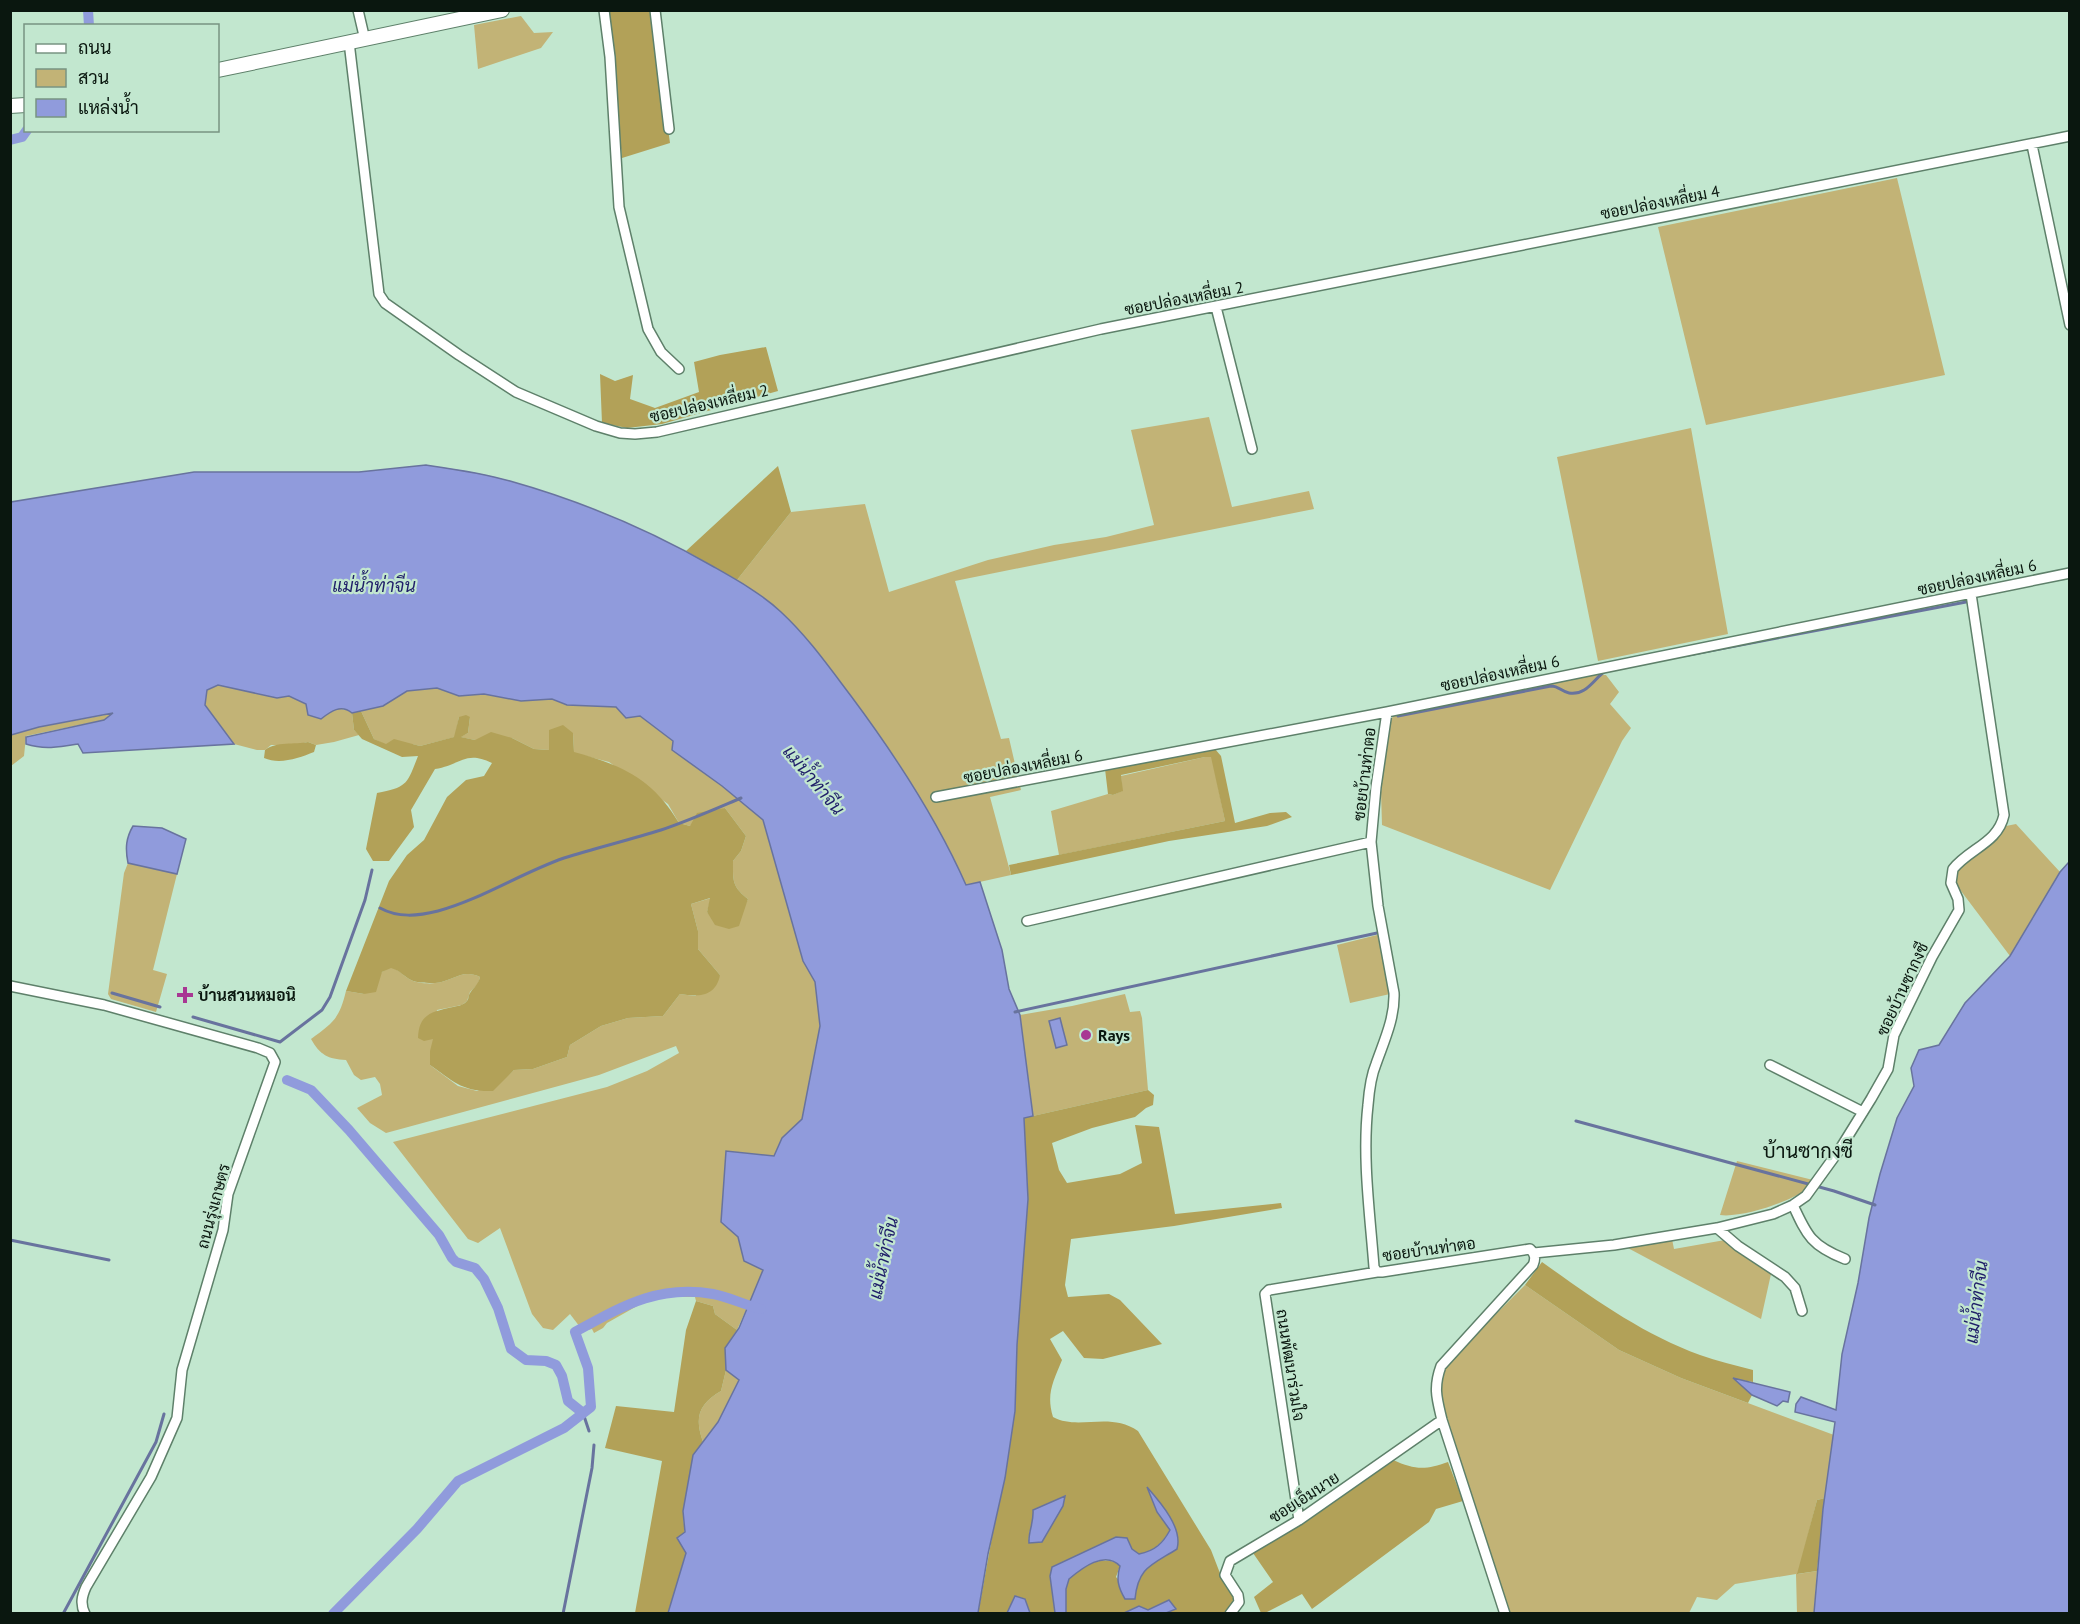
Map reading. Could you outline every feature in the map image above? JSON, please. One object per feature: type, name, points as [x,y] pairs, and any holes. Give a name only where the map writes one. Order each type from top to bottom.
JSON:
[{"type":"street","points":[[358,10],[365,40]]},
{"type":"street","points":[[219,70],[502,10]]},
{"type":"street","points":[[604,10],[610,57],[619,207],[648,329],[661,352],[680,369]]},
{"type":"street","points":[[655,10],[669,129]]},
{"type":"street","name":"ซอยปล่องเหลี่ยม 2","points":[[349,42],[379,294],[385,303],[516,392],[596,426],[620,433],[657,432],[1101,329],[1257,299]]},
{"type":"street","name":"ซอยปล่องเหลี่ยม 4","points":[[1257,299],[2070,136]]},
{"type":"street","points":[[2032,145],[2070,325]]},
{"type":"street","points":[[1216,307],[1252,449]]},
{"type":"street","name":"ซอยปล่องเหลี่ยม 6","points":[[936,797],[1387,712],[2070,573]]},
{"type":"street","name":"ซอยบ้านซากงซี","points":[[1534,1253],[1614,1245],[1717,1228],[1773,1214],[1806,1196],[1822,1174],[1888,1069],[1894,1035],[1932,957],[1959,910],[1958,899],[1951,883],[1953,869],[1997,833],[2004,815],[1971,594]]},
{"type":"street","name":"ซอยบ้านท่าตอ","points":[[1387,712],[1371,842],[1378,906],[1395,1004],[1375,1066],[1368,1105],[1366,1154],[1374,1267],[1377,1272],[1530,1249],[1534,1253]]},
{"type":"street","points":[[1027,921],[1371,842]]},
{"type":"street","name":"ถนนรุ่งเกษตร","points":[[10,986],[104,1005],[236,1041],[270,1053],[275,1062],[228,1194],[223,1230],[182,1370],[177,1418],[151,1477],[86,1587],[81,1605],[85,1614]]},
{"type":"street","points":[[1770,1065],[1863,1112]]},
{"type":"street","points":[[1793,1205],[1803,1228],[1813,1241],[1822,1249],[1845,1258]]},
{"type":"street","points":[[1717,1228],[1738,1246],[1785,1277],[1795,1288],[1802,1311]]},
{"type":"street","points":[[1505,1614],[1442,1420],[1436,1395],[1436,1380],[1441,1366],[1533,1265],[1536,1259],[1534,1253]]},
{"type":"street","name":"ถนนพัฒนาร่วมใจ","points":[[1299,1520],[1265,1294],[1269,1290],[1377,1272]]},
{"type":"street","name":"ซอยเอ็มนาย","points":[[1230,1614],[1239,1602],[1238,1594],[1225,1575],[1230,1561],[1299,1520],[1442,1420]]},
{"type":"green space","points":[[521,16],[534,33],[553,32],[541,48],[478,69],[474,25]]},
{"type":"green space","points":[[1897,178],[1945,375],[1706,425],[1658,227]]},
{"type":"green space","points":[[1209,417],[1232,507],[1309,491],[1314,509],[955,581],[1001,739],[1009,738],[1021,790],[990,797],[1011,875],[966,885],[930,814],[898,762],[827,664],[806,639],[737,580],[791,512],[865,504],[889,592],[988,560],[1054,545],[1106,537],[1154,525],[1131,430]]},
{"type":"green space","points":[[1691,428],[1728,634],[1598,661],[1557,457]]},
{"type":"green space","points":[[1589,674],[1606,675],[1619,692],[1610,704],[1631,728],[1622,741],[1550,890],[1382,825],[1381,792],[1389,726],[1393,716],[1401,711]]},
{"type":"green space","points":[[218,685],[277,698],[289,696],[307,704],[347,710],[352,713],[354,730],[359,735],[316,745],[308,742],[295,745],[271,745],[265,750],[234,744],[205,705],[207,690]]},
{"type":"green space","points":[[437,688],[459,696],[484,694],[521,701],[552,699],[567,705],[617,707],[626,718],[640,716],[673,741],[763,820],[803,961],[815,982],[820,1026],[802,1120],[782,1138],[774,1156],[726,1151],[721,1222],[738,1237],[744,1261],[764,1270],[737,1330],[715,1314],[713,1306],[696,1301],[695,1297],[665,1297],[646,1301],[594,1333],[592,1329],[583,1331],[570,1314],[553,1330],[543,1328],[532,1314],[500,1228],[478,1243],[468,1239],[393,1142],[607,1087],[647,1071],[679,1053],[676,1046],[599,1075],[386,1133],[370,1123],[357,1108],[382,1095],[380,1084],[375,1077],[361,1080],[354,1075],[346,1060],[334,1059],[325,1055],[311,1039],[335,1019],[346,991],[364,994],[382,972],[391,967],[411,980],[423,983],[441,982],[468,974],[474,975],[480,977],[467,1001],[462,1005],[437,1010],[430,1065],[458,1086],[477,1091],[504,1079],[514,1070],[533,1069],[567,1057],[570,1045],[601,1026],[628,1018],[663,1016],[680,994],[695,996],[720,975],[698,949],[698,931],[691,904],[711,898],[707,912],[711,917],[743,910],[748,899],[736,887],[733,874],[733,861],[741,851],[746,836],[725,808],[690,826],[679,823],[668,804],[609,762],[574,753],[573,733],[549,750],[534,749],[512,738],[475,740],[460,737],[468,733],[470,717],[459,717],[455,737],[420,746],[386,745],[374,739],[361,711],[383,706],[407,691]]},
{"type":"green space","points":[[116,713],[104,720],[26,736],[24,756],[11,766],[11,735],[39,727]]},
{"type":"green space","points":[[1212,757],[1225,821],[1059,855],[1051,811],[1122,791],[1121,776]]},
{"type":"green space","points":[[2016,824],[2060,872],[2010,956],[1955,883],[1953,874],[2000,835],[2006,826]]},
{"type":"green space","points":[[128,863],[177,874],[153,970],[167,974],[156,1012],[111,999],[108,994],[124,873]]},
{"type":"green space","points":[[1381,934],[1390,994],[1350,1003],[1337,945]]},
{"type":"green space","points":[[1125,994],[1130,1012],[1140,1011],[1142,1018],[1148,1090],[1033,1116],[1020,1015]]},
{"type":"green space","points":[[1737,1161],[1813,1180],[1804,1191],[1775,1205],[1751,1212],[1720,1215]]},
{"type":"green space","points":[[1672,1239],[1674,1249],[1725,1240],[1765,1267],[1771,1274],[1761,1319],[1626,1247]]},
{"type":"green space","points":[[1525,1285],[1619,1350],[1681,1378],[1834,1435],[1825,1498],[1817,1500],[1798,1574],[1817,1571],[1814,1613],[1797,1613],[1796,1574],[1735,1584],[1717,1600],[1697,1597],[1689,1613],[1509,1613],[1438,1389],[1441,1372],[1451,1359]]},
{"type":"green space","points":[[726,1370],[739,1380],[718,1422],[703,1442],[699,1425],[700,1412],[708,1401],[721,1391]]},
{"type":"shaded area","points":[[608,11],[652,11],[670,143],[622,158]]},
{"type":"shaded area","points":[[766,347],[778,391],[662,424],[627,428],[602,423],[600,374],[615,381],[633,375],[630,399],[655,408],[699,392],[694,362]]},
{"type":"shaded area","points":[[778,466],[791,512],[737,580],[686,551]]},
{"type":"shaded area","points":[[361,711],[374,739],[386,744],[394,739],[420,746],[454,737],[459,717],[466,715],[470,717],[468,733],[461,737],[475,740],[491,732],[512,738],[534,749],[549,750],[549,730],[563,725],[573,733],[574,752],[607,762],[635,776],[658,795],[679,823],[690,826],[697,813],[725,808],[746,836],[741,851],[733,861],[734,883],[748,899],[739,926],[729,929],[715,925],[707,912],[710,898],[691,904],[698,931],[698,949],[720,975],[715,988],[700,995],[680,994],[663,1016],[628,1018],[601,1026],[570,1045],[567,1057],[533,1069],[514,1070],[493,1091],[473,1090],[452,1081],[430,1065],[433,1039],[424,1041],[418,1038],[421,1024],[428,1015],[460,1006],[468,1000],[480,977],[468,974],[441,982],[423,983],[411,980],[391,968],[382,972],[376,992],[364,994],[346,991],[389,881],[407,855],[424,840],[447,797],[466,780],[484,776],[492,763],[483,759],[469,758],[435,769],[411,810],[414,827],[389,861],[373,861],[366,849],[377,793],[395,789],[405,783],[418,756],[402,757],[362,739],[354,730],[352,713]]},
{"type":"shaded area","points":[[308,742],[316,745],[314,752],[283,761],[264,758],[265,750],[269,747]]},
{"type":"shaded area","points":[[1215,749],[1221,756],[1235,823],[1270,813],[1286,812],[1292,817],[1267,826],[1169,841],[1011,875],[1009,865],[1225,821],[1211,757],[1121,775],[1123,791],[1113,795],[1108,794],[1105,769]]},
{"type":"shaded area","points":[[1148,1090],[1154,1095],[1153,1105],[1135,1117],[1092,1128],[1052,1143],[1059,1170],[1067,1183],[1120,1174],[1142,1163],[1135,1125],[1159,1127],[1175,1214],[1281,1203],[1282,1208],[1174,1226],[1071,1239],[1065,1285],[1068,1297],[1109,1294],[1120,1300],[1162,1344],[1103,1359],[1084,1358],[1063,1331],[1050,1339],[1062,1360],[1050,1395],[1053,1417],[1073,1422],[1116,1422],[1138,1431],[1211,1550],[1223,1581],[1244,1602],[1228,1613],[1166,1613],[1176,1609],[1169,1600],[1148,1610],[1139,1606],[1124,1613],[1066,1613],[1066,1583],[1078,1570],[1100,1561],[1114,1562],[1120,1566],[1116,1577],[1135,1598],[1143,1573],[1154,1563],[1177,1549],[1178,1543],[1148,1489],[1157,1512],[1170,1530],[1158,1546],[1139,1554],[1132,1549],[1050,1576],[1055,1613],[1030,1613],[1025,1599],[1015,1596],[1007,1613],[978,1614],[1015,1411],[1017,1345],[1028,1199],[1024,1118]],"holes":[[[1065,1497],[1042,1542],[1029,1543],[1031,1528],[1045,1509]]]},
{"type":"shaded area","points":[[1542,1262],[1598,1301],[1658,1337],[1700,1355],[1753,1370],[1753,1382],[1734,1379],[1752,1395],[1748,1403],[1681,1378],[1619,1350],[1525,1285]]},
{"type":"shaded area","points":[[696,1301],[713,1306],[715,1314],[737,1330],[725,1348],[726,1370],[721,1391],[703,1406],[700,1412],[699,1425],[703,1442],[693,1456],[683,1511],[686,1553],[668,1613],[635,1613],[662,1461],[605,1448],[616,1406],[674,1412],[686,1330]]},
{"type":"shaded area","points":[[1393,1460],[1420,1468],[1448,1462],[1463,1501],[1436,1509],[1429,1522],[1312,1609],[1302,1594],[1261,1613],[1254,1597],[1273,1582],[1253,1553]]},
{"type":"shaded area","points":[[1825,1498],[1817,1571],[1797,1574],[1817,1500]]},
{"type":"water","name":"แม่น้ำท่าจีน","points":[[426,465],[500,478],[589,507],[690,554],[766,599],[809,642],[883,741],[914,787],[942,835],[966,885],[980,882],[1002,950],[1009,989],[1020,1015],[1033,1116],[1024,1118],[1028,1199],[1017,1345],[1015,1411],[1005,1478],[978,1613],[668,1613],[686,1553],[677,1538],[685,1532],[683,1511],[693,1455],[718,1422],[739,1380],[726,1370],[725,1348],[739,1328],[763,1270],[744,1261],[738,1237],[721,1222],[726,1151],[774,1156],[782,1138],[802,1119],[820,1026],[815,982],[803,961],[763,820],[722,786],[672,750],[673,741],[640,716],[626,718],[616,707],[567,705],[552,699],[521,701],[484,694],[459,696],[437,688],[407,691],[383,706],[352,713],[340,709],[321,719],[308,715],[306,704],[289,696],[277,698],[218,685],[207,690],[205,705],[234,744],[83,753],[78,744],[46,747],[26,744],[26,737],[104,720],[113,713],[39,727],[11,735],[11,502],[194,472],[359,472]]},
{"type":"water","points":[[133,826],[162,828],[186,839],[177,874],[128,863],[127,843]]},
{"type":"water","name":"แม่น้ำท่าจีน","points":[[2069,862],[2069,1613],[1814,1613],[1823,1509],[1835,1422],[1795,1412],[1796,1404],[1801,1397],[1836,1410],[1842,1354],[1858,1283],[1869,1218],[1897,1118],[1914,1086],[1911,1068],[1919,1050],[1939,1045],[1965,1003],[2010,956],[2060,872]]},
{"type":"water","points":[[1060,1018],[1067,1045],[1056,1048],[1049,1021]]},
{"type":"water","points":[[1733,1378],[1790,1392],[1788,1402],[1783,1401],[1777,1406],[1752,1395]]},
{"type":"water","points":[[1147,1487],[1174,1524],[1178,1541],[1177,1549],[1154,1563],[1143,1573],[1135,1599],[1125,1599],[1121,1591],[1118,1583],[1120,1566],[1108,1560],[1094,1562],[1069,1579],[1066,1589],[1066,1613],[1055,1613],[1050,1576],[1052,1567],[1116,1537],[1127,1538],[1132,1549],[1139,1554],[1154,1549],[1164,1539],[1170,1530],[1157,1512]]},
{"type":"water","points":[[1065,1496],[1063,1506],[1042,1542],[1029,1543],[1033,1510]]},
{"type":"water","points":[[1015,1596],[1025,1599],[1030,1613],[1007,1613]]},
{"type":"water","points":[[1169,1600],[1176,1609],[1166,1613],[1124,1613],[1139,1606],[1148,1610]]},
{"type":"waterway","points":[[88,10],[89,24]]},
{"type":"waterway","points":[[10,140],[22,137],[26,132]]},
{"type":"waterway","points":[[1688,655],[1966,602]]},
{"type":"waterway","points":[[1398,716],[1551,686],[1567,692],[1580,692],[1604,672]]},
{"type":"waterway","points":[[380,908],[408,915],[438,911],[470,900],[564,858],[661,830],[741,798]]},
{"type":"waterway","points":[[193,1017],[280,1042],[322,1010],[330,997],[365,900],[372,870]]},
{"type":"waterway","points":[[1015,1012],[1377,933]]},
{"type":"waterway","points":[[112,993],[160,1007]]},
{"type":"waterway","points":[[287,1080],[311,1090],[349,1130],[439,1235],[452,1258],[456,1262],[475,1268],[484,1279],[498,1308],[511,1349],[526,1360],[546,1361],[556,1365],[562,1376],[568,1401],[583,1413]]},
{"type":"waterway","points":[[1576,1121],[1834,1191],[1875,1205]]},
{"type":"waterway","points":[[10,1240],[109,1260]]},
{"type":"waterway","points":[[333,1614],[417,1529],[458,1481],[564,1428],[591,1407],[588,1368],[575,1332],[624,1306],[657,1295],[675,1292],[713,1294],[761,1309]]},
{"type":"waterway","points":[[583,1413],[589,1431]]},
{"type":"waterway","points":[[63,1614],[156,1442],[164,1414]]},
{"type":"waterway","points":[[563,1614],[592,1468],[594,1445]]},
{"type":"place","name":"บ้านสวนหมอนิ","points":[[185,995]]},
{"type":"place","name":"Rays","points":[[1086,1035]]},
{"type":"district","name":"บ้านซากงซี","points":[[1808,1151]]}]
